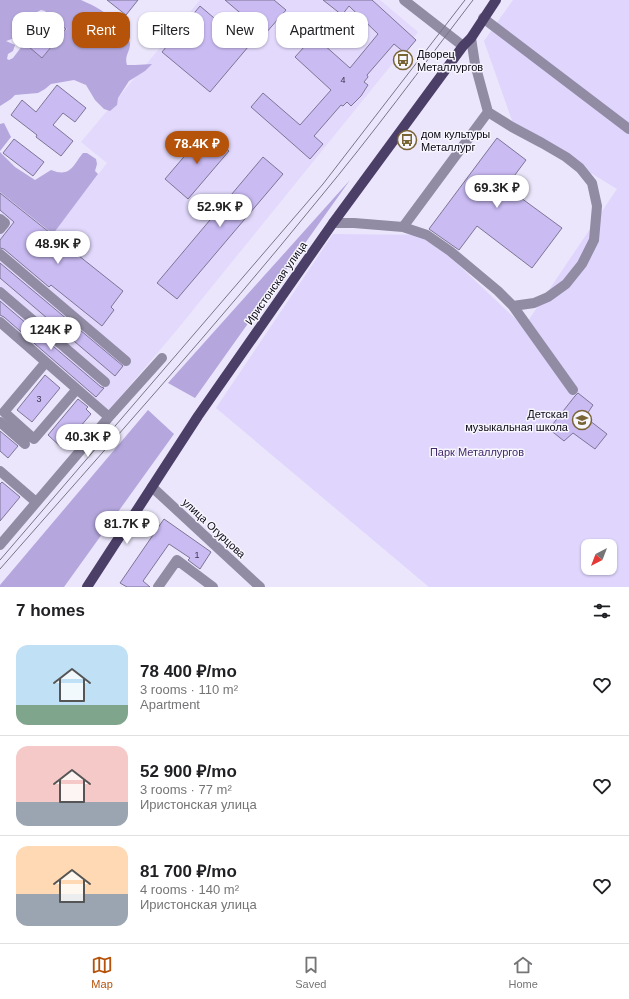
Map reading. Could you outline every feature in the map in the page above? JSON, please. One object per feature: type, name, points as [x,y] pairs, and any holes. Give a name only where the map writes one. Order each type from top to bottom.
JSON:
[{"type":"main road","name":"Иристонская улица","points":[[87,587],[198,416],[333,223],[470,38],[496,0]]},
{"type":"street","points":[[404,0],[463,46]]},
{"type":"street","points":[[483,18],[629,129]]},
{"type":"street","points":[[470,38],[475,64],[488,112],[566,157],[580,168],[592,183],[597,206],[594,240],[582,264],[566,284],[548,297],[534,303],[513,306]]},
{"type":"street","points":[[403,227],[488,112]]},
{"type":"street","points":[[0,219],[5,223],[0,229]]},
{"type":"street","points":[[333,223],[403,227],[427,235],[450,250],[498,291],[513,306],[573,390]]},
{"type":"street","points":[[0,254],[126,361]]},
{"type":"street","points":[[0,292],[105,382]]},
{"type":"street","points":[[0,322],[109,417]]},
{"type":"street","points":[[0,545],[109,417],[162,358]]},
{"type":"street","points":[[46,362],[4,412],[34,439],[77,388]]},
{"type":"street","points":[[0,422],[25,444]]},
{"type":"street","points":[[0,471],[36,502]]},
{"type":"street","name":"улица Огурцова","points":[[152,487],[260,587]]},
{"type":"street","points":[[158,587],[177,560],[213,587]]},
{"type":"shaded area","points":[[0,0],[81,0],[103,12],[72,12],[72,48],[130,48],[126,59],[127,65],[152,64],[145,71],[129,81],[118,98],[117,105],[110,111],[104,109],[95,100],[86,85],[74,80],[51,84],[38,93],[15,95],[0,106]]},
{"type":"shaded area","points":[[200,0],[380,0],[418,32],[176,331],[109,410],[0,317],[0,192],[53,233],[107,163],[81,142],[160,48],[204,48],[204,12],[190,12]]},
{"type":"shaded area","points":[[4,123],[11,137],[0,151],[0,124]]},
{"type":"shaded area","points":[[0,152],[15,167],[35,180],[51,170],[63,172],[71,169],[83,153],[87,153],[96,159],[97,164],[95,171],[98,174],[53,234],[0,192]]},
{"type":"shaded area","points":[[350,180],[195,398],[168,383]]},
{"type":"shaded area","points":[[148,410],[174,434],[64,587],[0,587],[0,585]]},
{"type":"green space","name":"Парк Металлургов","points":[[513,0],[629,0],[629,587],[429,587],[216,408],[333,234],[427,235],[524,327],[617,189],[514,126],[484,41]]},
{"type":"building","points":[[107,0],[138,0],[128,12],[122,12]]},
{"type":"building","points":[[225,0],[274,0],[286,10],[284,12],[276,12],[276,21],[268,31],[268,12],[239,12]]},
{"type":"building","points":[[323,0],[372,0],[416,40],[405,53],[394,44],[367,75],[368,77],[364,82],[368,85],[361,96],[351,106],[347,102],[343,106],[341,105],[314,136],[323,144],[310,159],[251,107],[263,93],[300,125],[331,90],[295,57],[303,48],[328,48],[350,68],[378,34],[368,24],[368,12],[355,12],[349,6],[344,12],[338,12]]},
{"type":"building","points":[[200,6],[212,16],[212,48],[247,48],[210,92],[162,52],[165,48],[204,48],[204,12],[195,12]]},
{"type":"building","points":[[30,48],[50,48],[42,58]]},
{"type":"building","points":[[57,85],[86,108],[75,122],[63,113],[53,125],[73,141],[61,156],[11,115],[22,100],[36,112]]},
{"type":"building","points":[[206,131],[229,151],[188,199],[165,179]]},
{"type":"building","points":[[497,138],[526,160],[506,187],[562,228],[532,268],[477,226],[459,250],[429,229]]},
{"type":"building","points":[[14,139],[44,162],[33,176],[3,153]]},
{"type":"building","points":[[263,157],[283,174],[177,299],[157,283]]},
{"type":"building","points":[[0,193],[123,291],[111,307],[114,310],[102,326],[51,285],[49,287],[4,249],[0,248],[0,240],[14,222],[0,210]]},
{"type":"building","points":[[0,263],[123,366],[115,376],[0,278]]},
{"type":"building","points":[[0,301],[104,388],[96,397],[0,315]]},
{"type":"building","points":[[45,375],[60,388],[32,422],[17,410]]},
{"type":"building","points":[[578,393],[593,405],[585,417],[607,434],[595,449],[573,433],[564,441],[549,429]]},
{"type":"building","points":[[78,399],[88,407],[86,409],[91,414],[62,448],[48,435]]},
{"type":"building","points":[[0,431],[18,446],[8,458],[0,451]]},
{"type":"building","points":[[2,482],[20,497],[0,521],[0,484]]},
{"type":"building","points":[[164,519],[211,552],[200,569],[188,560],[190,558],[169,544],[143,581],[150,587],[127,587],[120,583]]},
{"type":"tram line","points":[[0,560],[323,184],[465,0]]},
{"type":"tram line","points":[[0,569],[240,294],[358,151],[473,0]]},
{"type":"place","name":"Дворец Металлургов","points":[[403,60]]},
{"type":"place","name":"дом культуры Металлург","points":[[407,140]]},
{"type":"place","name":"Детская музыкальная школа","points":[[582,420]]}]
